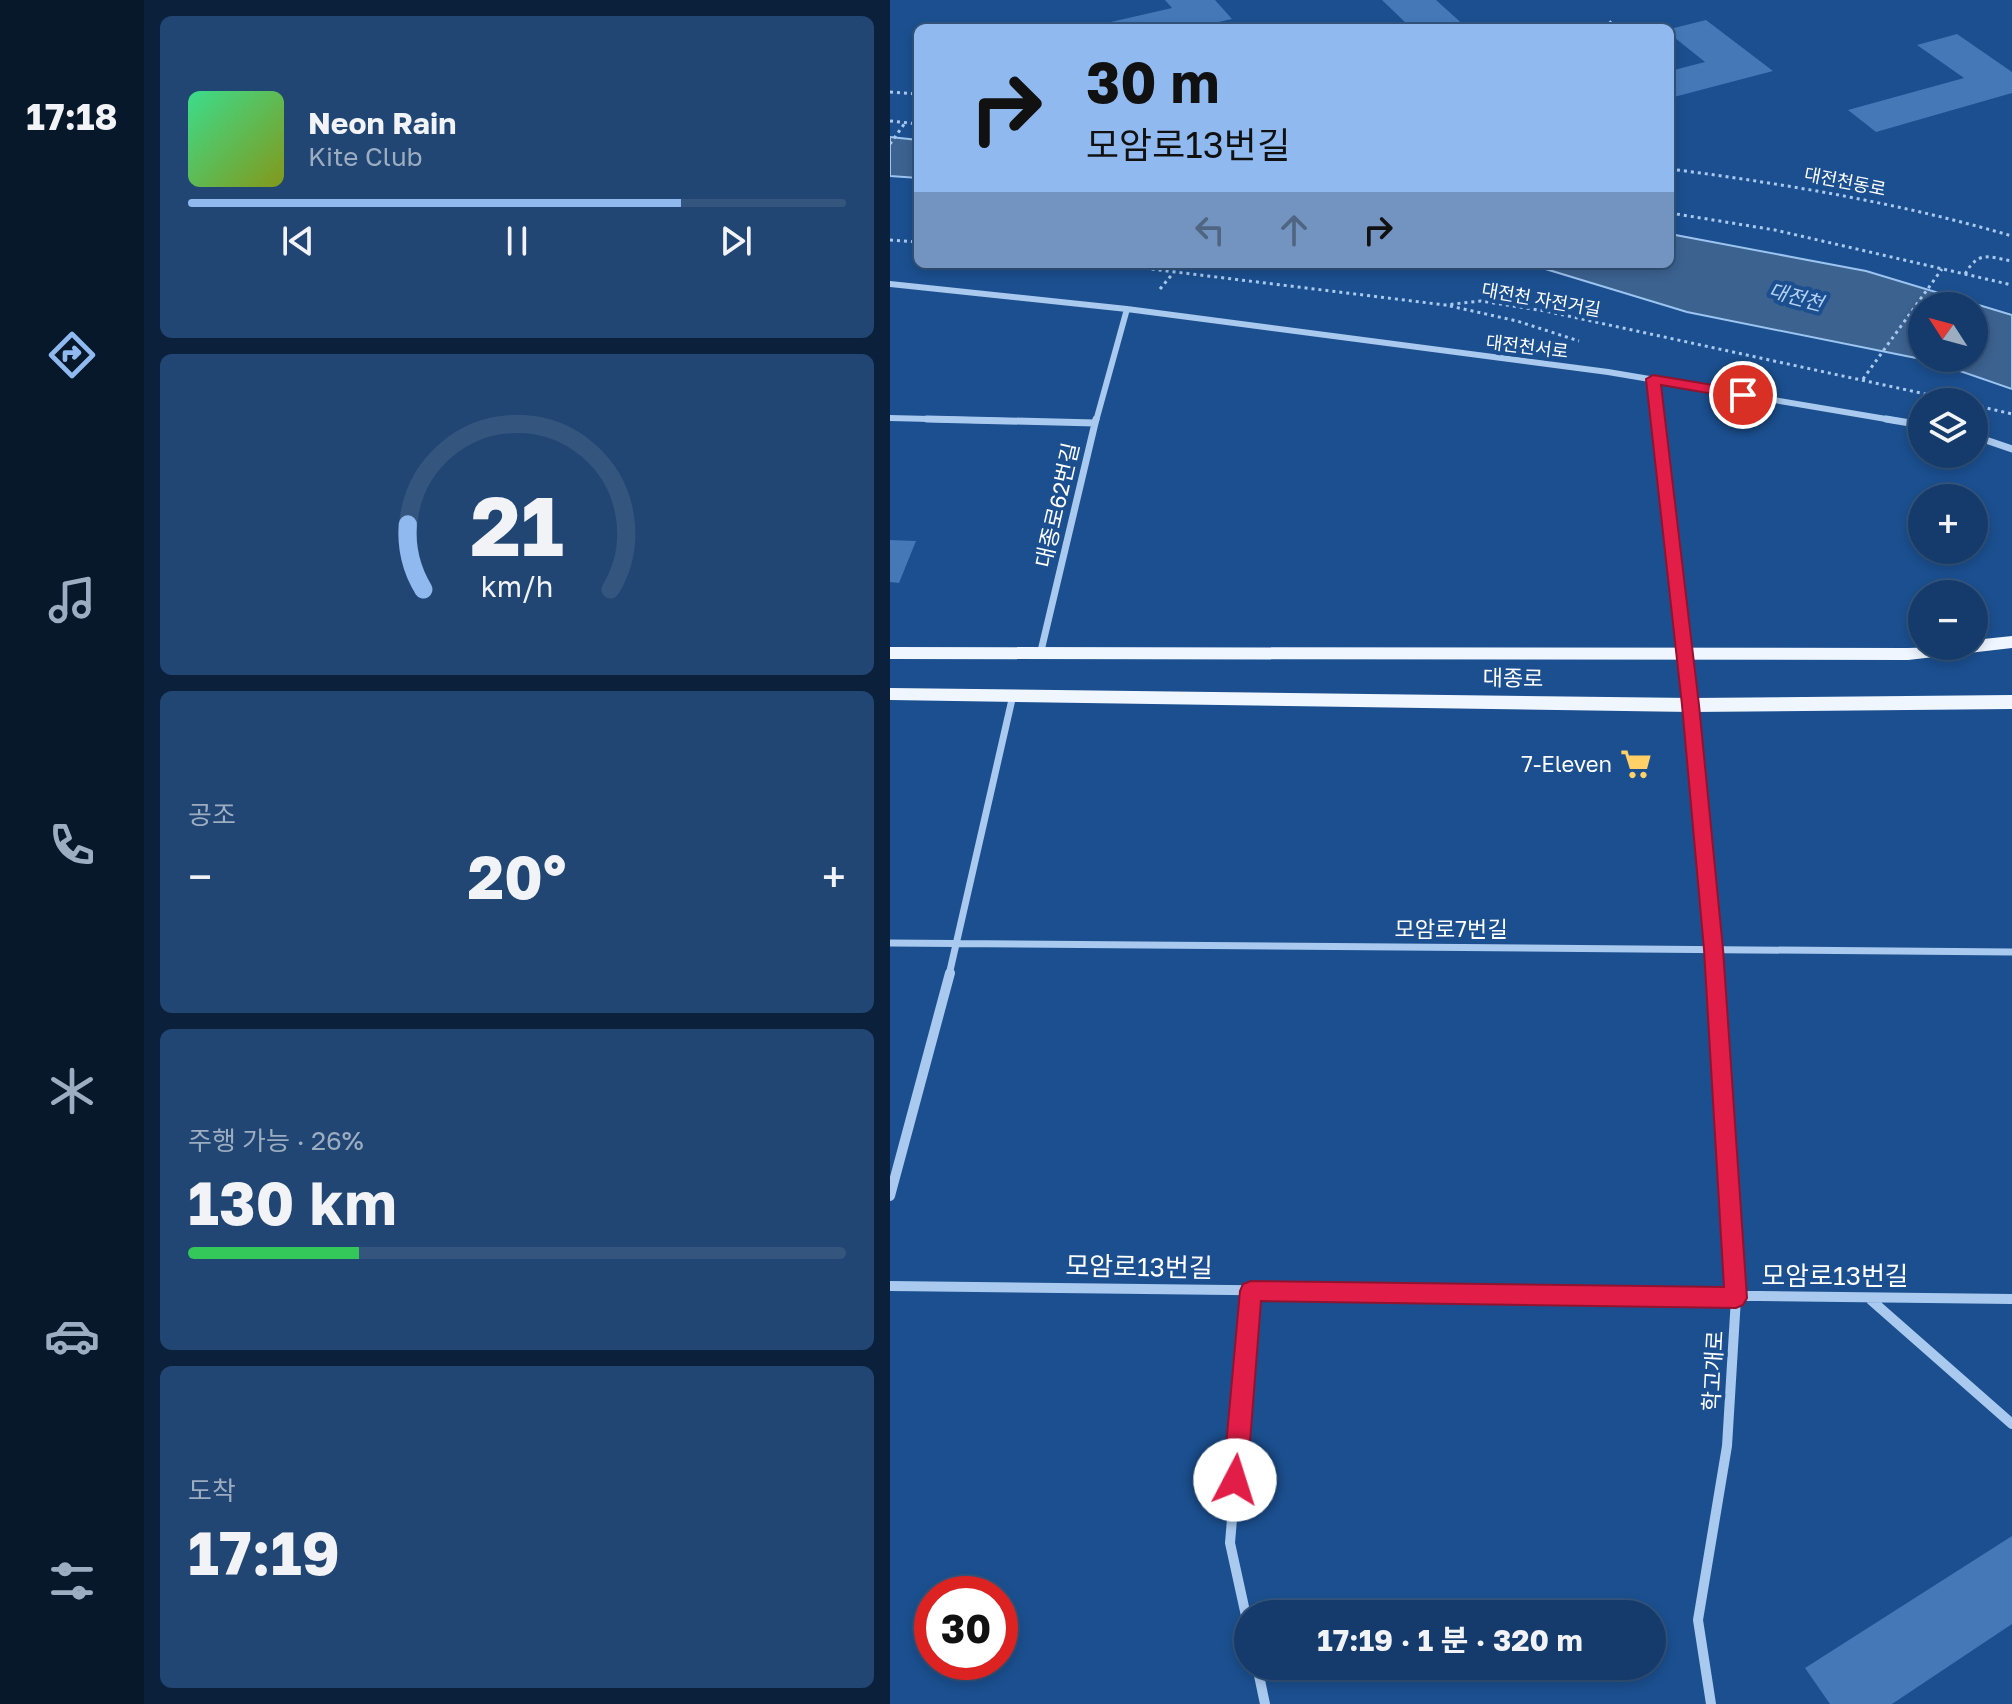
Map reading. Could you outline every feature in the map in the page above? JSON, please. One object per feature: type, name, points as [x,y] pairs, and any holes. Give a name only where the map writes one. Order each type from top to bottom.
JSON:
[{"type":"main road","name":"대종로","points":[[890,653],[1908,654],[2012,642]]},
{"type":"main road","name":"대종로","points":[[890,694],[1691,705],[2012,702]]},
{"type":"street","name":"대전천서로","points":[[890,284],[1127,309],[1608,372],[1908,423]]},
{"type":"street","points":[[1095,423],[1127,309]]},
{"type":"street","points":[[1653,379],[1683,655]]},
{"type":"street","name":"대종로62번길","points":[[890,418],[1095,423],[1040,655]]},
{"type":"street","points":[[1988,441],[2012,449]]},
{"type":"street","name":"학고개로","points":[[1683,655],[1691,705],[1714,949],[1736,1298],[1727,1446],[1698,1620],[1711,1704]]},
{"type":"street","points":[[890,1196],[958,943],[1013,695]]},
{"type":"street","name":"모암로7번길","points":[[890,943],[2012,952]]},
{"type":"street","name":"모암로13번길","points":[[890,1286],[2012,1299]]},
{"type":"street","points":[[1243,1600],[1230,1543],[1251,1291]]},
{"type":"street","points":[[1871,1299],[2012,1424]]},
{"type":"street","points":[[1260,1680],[1265,1704]]},
{"type":"path","points":[[1608,24],[1613,20]]},
{"type":"path","points":[[890,92],[914,94]]},
{"type":"path","points":[[890,121],[914,124]]},
{"type":"path","points":[[890,144],[905,123]]},
{"type":"path","name":"대전천동로","points":[[1674,170],[1781,183],[1941,215],[2012,236]]},
{"type":"path","points":[[1674,214],[1775,230],[2012,285]]},
{"type":"path","points":[[890,240],[914,242]]},
{"type":"path","points":[[1965,274],[1973,260],[1982,256],[2012,261]]},
{"type":"path","name":"대전천 자전거길","points":[[1147,268],[1445,305],[1481,301],[1545,311],[1908,389]]},
{"type":"path","points":[[1863,379],[1943,269]]},
{"type":"path","points":[[1158,292],[1175,271]]},
{"type":"path","points":[[1445,305],[1517,321],[1579,341],[1608,372]]},
{"type":"path","points":[[1988,408],[2012,414]]},
{"type":"water","points":[[890,137],[914,140],[914,178],[890,176]]},
{"type":"water","name":"대전천","points":[[1674,235],[1866,271],[1936,292],[1908,292],[1908,356],[1687,312],[1542,268],[1674,268]]},
{"type":"water","points":[[1988,308],[2012,315],[2012,389],[1963,372],[1988,372]]},
{"type":"building","points":[[1165,0],[1215,0],[1232,19],[1210,24],[1102,24],[1172,8]]},
{"type":"building","points":[[1382,0],[1436,0],[1463,24],[1407,24]]},
{"type":"building","points":[[1706,20],[1773,71],[1674,97],[1674,70],[1705,62],[1674,37],[1674,28]]},
{"type":"building","points":[[1957,34],[2012,72],[2012,93],[1876,132],[1848,110],[1964,78],[1917,45]]},
{"type":"building","points":[[890,540],[916,541],[899,583],[890,582]]},
{"type":"building","points":[[2012,1536],[2012,1624],[1892,1704],[1830,1704],[1805,1668]]},
{"type":"place","name":"7-Eleven","points":[[1636,764]]},
{"type":"route","points":[[1235,1480],[1251,1291],[1736,1298],[1714,949],[1691,705],[1653,379],[1743,395]]}]
